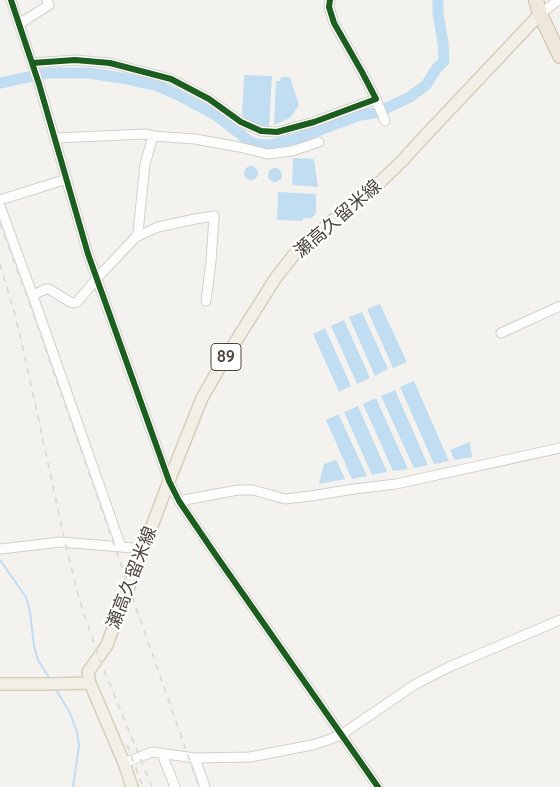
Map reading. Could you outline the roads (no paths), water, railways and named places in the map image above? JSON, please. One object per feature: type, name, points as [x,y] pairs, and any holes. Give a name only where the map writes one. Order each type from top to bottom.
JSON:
[{"type":"highway","points":[[526,0],[538,7],[560,56]]},
{"type":"main road","name":"瀬高久留米線","points":[[90,683],[88,672],[107,645],[202,398],[275,279],[296,252],[328,224],[376,187],[403,160],[538,7]]},
{"type":"main road","points":[[0,684],[90,683],[124,763],[132,787]]},
{"type":"street","points":[[11,0],[39,84],[88,254],[169,481],[179,501],[215,554],[378,787]]},
{"type":"street","points":[[19,24],[49,6],[48,0]]},
{"type":"street","points":[[330,0],[329,7],[334,23],[362,72],[385,121]]},
{"type":"street","points":[[538,7],[549,0]]},
{"type":"street","points":[[538,7],[559,0]]},
{"type":"street","points":[[32,63],[75,60],[110,63],[170,79],[261,132],[277,132],[314,122],[376,99]]},
{"type":"street","points":[[55,138],[146,134],[195,139],[268,154],[292,151],[319,142]]},
{"type":"street","points":[[33,295],[48,289],[70,302],[77,302],[136,237],[145,164],[153,136]]},
{"type":"street","points":[[0,200],[67,179]]},
{"type":"street","points":[[0,206],[121,547]]},
{"type":"street","points":[[136,237],[158,228],[214,216],[206,301]]},
{"type":"street","points":[[501,333],[560,306]]},
{"type":"street","points":[[179,501],[238,490],[253,490],[285,499],[311,496],[396,484],[560,448]]},
{"type":"street","points":[[0,549],[61,542],[144,549]]},
{"type":"street","points":[[124,763],[152,752],[194,758],[250,757],[312,745],[341,734],[414,685],[450,667],[560,620]]},
{"type":"street","points":[[162,754],[174,787]]},
{"type":"street","points":[[194,758],[205,787]]},
{"type":"water","points":[[244,75],[272,76],[269,127],[257,125],[242,116]]},
{"type":"water","points":[[281,77],[290,77],[299,105],[290,118],[274,125],[276,81],[280,81]]},
{"type":"water","points":[[293,158],[314,159],[318,187],[292,185]]},
{"type":"water","points":[[248,166],[254,166],[258,173],[254,180],[248,180],[244,176],[244,170]]},
{"type":"water","points":[[275,168],[280,170],[282,175],[280,180],[275,182],[270,180],[268,175],[270,170]]},
{"type":"water","points":[[278,192],[316,194],[316,214],[311,218],[303,218],[303,221],[277,220]]},
{"type":"water","points":[[380,304],[407,362],[393,368],[367,309]]},
{"type":"water","points":[[362,312],[388,369],[375,376],[349,317]]},
{"type":"water","points":[[344,320],[370,378],[357,384],[331,326]]},
{"type":"water","points":[[325,328],[351,386],[339,392],[313,334]]},
{"type":"water","points":[[414,381],[449,461],[434,464],[400,387]]},
{"type":"water","points":[[395,390],[428,465],[414,468],[381,396]]},
{"type":"water","points":[[376,398],[408,469],[393,471],[363,404]]},
{"type":"water","points":[[358,406],[387,472],[372,475],[344,412]]},
{"type":"water","points":[[339,414],[367,476],[352,479],[326,420]]},
{"type":"water","points":[[470,442],[472,457],[455,460],[450,450]]},
{"type":"water","points":[[336,460],[345,479],[319,484],[324,464]]},
{"type":"waterway","points":[[0,83],[47,73],[89,73],[127,79],[158,86],[178,95],[217,116],[249,141],[256,144],[276,144],[298,138],[360,115],[376,113],[410,97],[426,85],[444,61],[438,0]]},
{"type":"waterway","points":[[0,560],[26,597],[38,660],[50,679]]},
{"type":"waterway","points":[[55,688],[70,713],[77,732],[79,746],[73,787]]},
{"type":"railway","points":[[0,223],[199,787]]},
{"type":"railway","points":[[0,264],[16,318],[80,602],[99,658],[152,787]]},
{"type":"railway","points":[[127,745],[143,787]]}]
